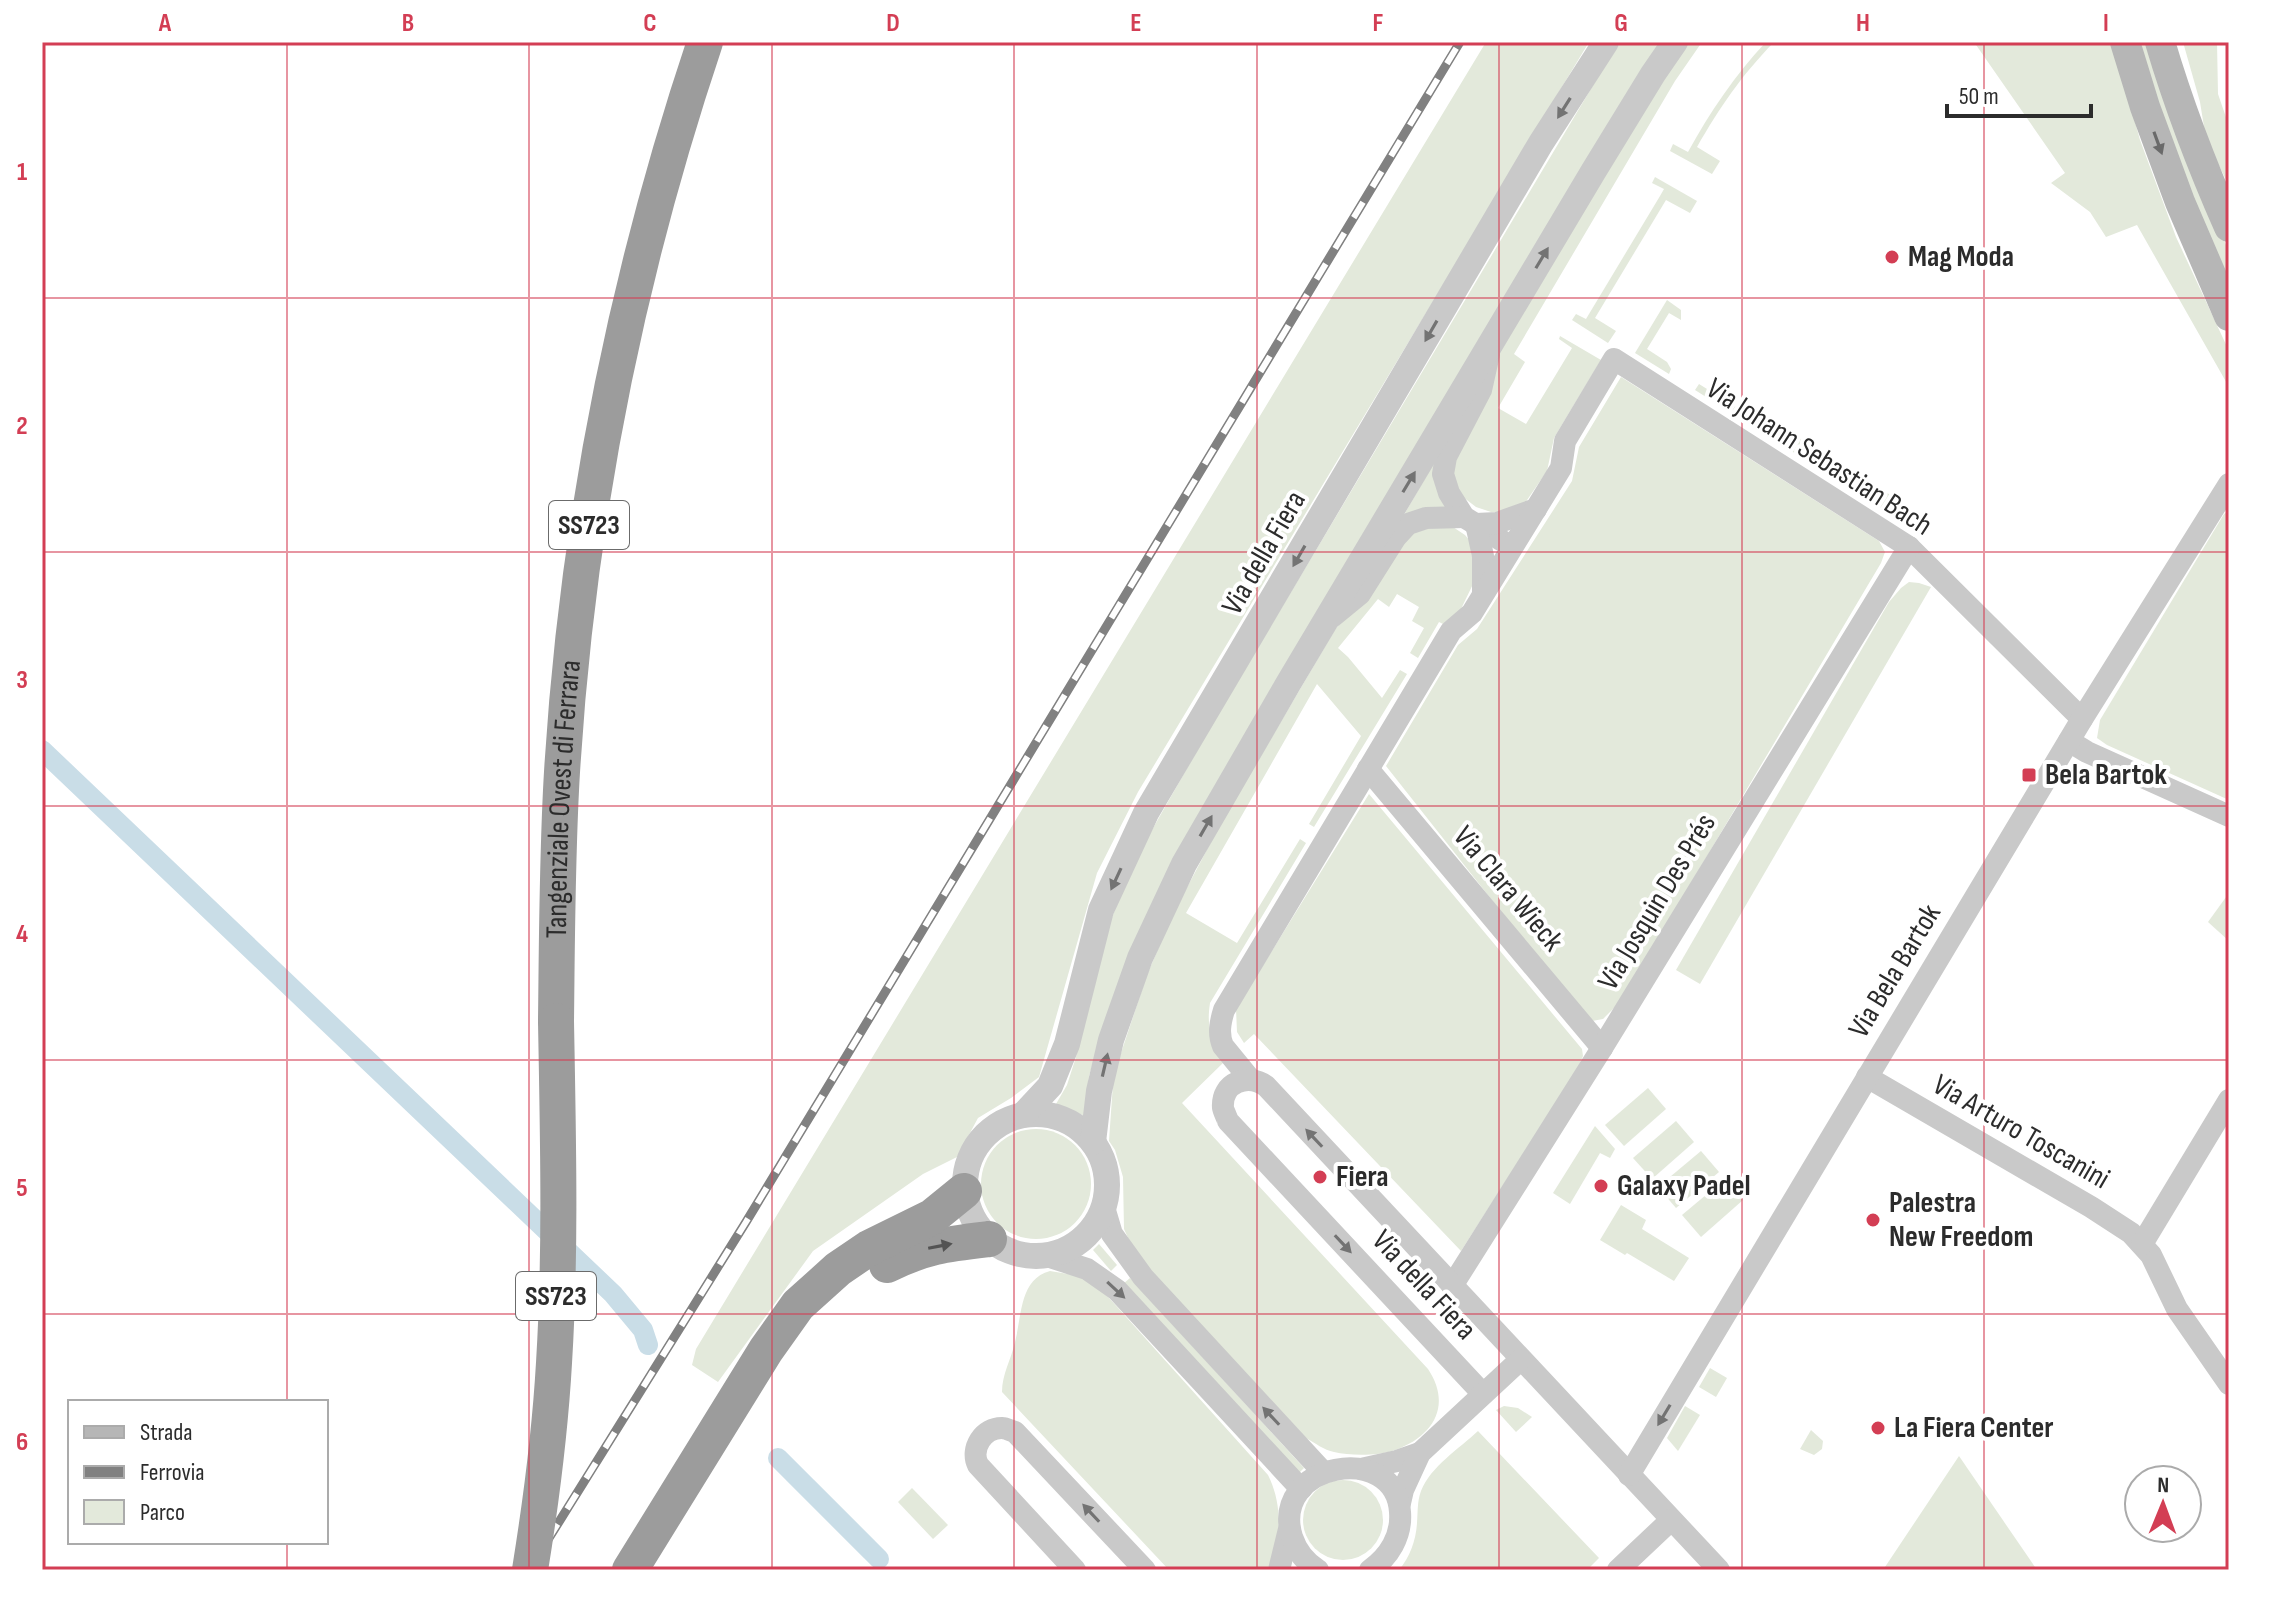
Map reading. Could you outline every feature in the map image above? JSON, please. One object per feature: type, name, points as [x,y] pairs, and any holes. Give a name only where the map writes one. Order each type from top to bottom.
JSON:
[{"type":"highway","name":"Tangenziale Ovest di Ferrara","points":[[530,1570],[545,1465],[554,1362],[559,828],[575,636],[602,446],[634,288],[705,42]]},
{"type":"highway","points":[[630,1570],[766,1350],[798,1305],[838,1269],[869,1248],[932,1217],[964,1191]]},
{"type":"highway","points":[[659,1570],[785,1363],[824,1311],[864,1279],[915,1252],[936,1245],[989,1239]]},
{"type":"main road","points":[[2125,42],[2175,188],[2229,316]]},
{"type":"main road","points":[[2160,42],[2197,154],[2229,227]]},
{"type":"street","name":"Via della Fiera","points":[[964,1191],[965,1170],[973,1150],[986,1133],[1003,1121],[1023,1115],[1050,1086],[1067,1044],[1101,910],[1146,813],[1541,143],[1606,42]]},
{"type":"street","points":[[1093,1142],[1099,1091],[1111,1040],[1140,958],[1169,894],[1324,624],[1645,86],[1675,42]]},
{"type":"street","points":[[1483,594],[1483,556],[1470,521],[1449,493],[1444,466],[1481,390],[1491,345]]},
{"type":"street","name":"Via della Fiera","points":[[1250,1079],[1223,1046],[1220,1023],[1224,1010],[1451,631],[1472,613],[1561,468],[1565,441],[1614,359]]},
{"type":"street","name":"Via Johann Sebastian Bach","points":[[1614,359],[1909,547],[2082,719]]},
{"type":"street","name":"Via Bela Bartok","points":[[1629,1475],[2082,719],[2225,492]]},
{"type":"street","points":[[1324,624],[1360,594],[1396,537],[1408,524],[1426,518],[1497,523],[1536,509]]},
{"type":"street","points":[[1470,521],[1512,547]]},
{"type":"street","name":"Via Josquin Des Prés","points":[[1452,1286],[1909,547]]},
{"type":"street","points":[[2069,741],[2229,816]]},
{"type":"street","name":"Via Clara Wieck","points":[[1368,769],[1602,1048]]},
{"type":"street","name":"Via Arturo Toscanini","points":[[1867,1077],[2108,1218],[2142,1244],[2151,1255],[2177,1309],[2229,1384]]},
{"type":"street","name":"Via della Fiera","points":[[1483,1394],[1228,1121],[1223,1109],[1226,1094],[1232,1085],[1244,1079],[1257,1079],[1266,1086],[1719,1570]]},
{"type":"street","points":[[2142,1244],[2229,1100]]},
{"type":"street","points":[[1023,1115],[1043,1114],[1062,1118],[1079,1128],[1093,1142],[1104,1162],[1108,1184],[1104,1207],[1096,1224],[1083,1239],[1066,1250],[1047,1256]]},
{"type":"street","points":[[964,1191],[968,1209],[977,1225],[1003,1249],[1019,1255],[1047,1256],[1087,1269],[1117,1290],[1301,1489]]},
{"type":"street","points":[[1104,1207],[1112,1234],[1143,1277],[1324,1473]]},
{"type":"street","points":[[1370,1570],[1394,1545],[1401,1518],[1403,1490],[1420,1453],[1520,1360]]},
{"type":"street","points":[[1075,1570],[978,1465],[975,1450],[985,1435],[1004,1428],[1015,1432],[1145,1570]]},
{"type":"street","points":[[1361,1469],[1420,1453]]},
{"type":"street","points":[[1279,1570],[1294,1499],[1307,1483],[1324,1473],[1347,1467],[1375,1474],[1386,1481],[1400,1503]]},
{"type":"street","points":[[1618,1570],[1671,1520]]},
{"type":"street","points":[[1289,1528],[1301,1558],[1318,1570]]},
{"type":"green space","points":[[1486,42],[1589,42],[1138,792],[1097,873],[1039,1077],[978,1118],[957,1157],[923,1174],[813,1251],[718,1382],[692,1365],[696,1349]]},
{"type":"green space","points":[[1621,42],[1661,42],[1103,1031],[1089,1076],[1085,1116],[1056,1104],[1067,1085],[1076,1057],[1106,932],[1136,858],[1210,728]]},
{"type":"green space","points":[[1688,42],[1702,42],[1675,81],[1514,354],[1525,362],[1498,408],[1526,424],[1572,348],[1559,339],[1560,336],[1601,360],[1554,438],[1547,471],[1525,503],[1504,512],[1476,507],[1463,497],[1454,484],[1453,454],[1501,349],[1666,72]]},
{"type":"green space","points":[[1766,42],[1774,42],[1732,92],[1697,147],[1720,161],[1712,174],[1670,151],[1673,144],[1688,152],[1724,94]]},
{"type":"green space","points":[[1974,42],[2113,42],[2140,140],[2176,237],[2229,351],[2229,387],[2137,225],[2106,237],[2090,212],[2051,183],[2065,173]]},
{"type":"green space","points":[[2135,42],[2149,42],[2194,171],[2229,252],[2229,297]]},
{"type":"green space","points":[[2183,42],[2217,42],[2218,94],[2229,126],[2229,186],[2206,139],[2200,102]]},
{"type":"green space","points":[[1655,177],[1697,201],[1690,213],[1666,200],[1595,318],[1616,331],[1608,343],[1572,320],[1576,314],[1586,319],[1660,196],[1664,189],[1652,183]]},
{"type":"green space","points":[[1667,300],[1681,310],[1681,320],[1669,313],[1647,349],[1667,362],[1671,369],[1669,374],[1635,353]]},
{"type":"green space","points":[[1621,377],[1879,541],[1885,552],[1621,1001],[1603,1019],[1592,1021],[1581,1013],[1386,766],[1458,645],[1477,629],[1572,481],[1579,447]]},
{"type":"green space","points":[[1699,384],[1757,420],[1761,414],[1900,501],[1906,511],[1902,521],[1695,390]]},
{"type":"green space","points":[[1435,461],[1456,512],[1401,520]]},
{"type":"green space","points":[[2229,511],[2229,800],[2097,738],[2100,720],[2224,514]]},
{"type":"green space","points":[[1450,525],[1470,541],[1475,580],[1460,611],[1443,624],[1439,622],[1418,658],[1410,653],[1424,628],[1412,621],[1419,607],[1397,594],[1389,607],[1378,599],[1338,648],[1382,698],[1400,670],[1407,674],[1314,827],[1309,824],[1361,736],[1317,684],[1186,913],[1237,943],[1300,839],[1306,843],[1210,1003],[1211,1034],[1224,1062],[1182,1103],[1428,1369],[1435,1382],[1438,1407],[1435,1418],[1420,1436],[1388,1452],[1348,1454],[1327,1450],[1306,1438],[1148,1268],[1129,1240],[1124,1229],[1123,1177],[1109,1141],[1113,1083],[1147,975],[1173,914],[1219,827],[1336,628],[1351,614],[1410,532]]},
{"type":"green space","points":[[1909,582],[1931,587],[1700,984],[1676,970],[1889,602]]},
{"type":"green space","points":[[1369,794],[1582,1049],[1583,1056],[1577,1070],[1461,1251],[1254,1034],[1244,1043],[1237,1032],[1236,1009]]},
{"type":"green space","points":[[2229,893],[2229,941],[2208,922]]},
{"type":"green space","points":[[1648,1088],[1666,1109],[1624,1146],[1605,1125]]},
{"type":"green space","points":[[1676,1121],[1694,1142],[1652,1179],[1633,1158]]},
{"type":"green space","points":[[1595,1126],[1615,1149],[1610,1158],[1600,1153],[1570,1204],[1553,1193]]},
{"type":"green space","points":[[1036,1129],[1057,1134],[1075,1145],[1086,1163],[1091,1184],[1086,1205],[1075,1223],[1057,1234],[1036,1239],[1015,1234],[997,1223],[986,1205],[981,1184],[986,1163],[997,1145],[1015,1134]]},
{"type":"green space","points":[[1701,1151],[1719,1172],[1676,1208],[1658,1187]]},
{"type":"green space","points":[[1725,1179],[1743,1200],[1701,1237],[1682,1215]]},
{"type":"green space","points":[[1621,1205],[1646,1220],[1642,1229],[1689,1258],[1674,1281],[1600,1240]]},
{"type":"green space","points":[[1099,1244],[1117,1265],[1111,1271],[1093,1250]]},
{"type":"green space","points":[[1050,1271],[1080,1276],[1102,1290],[1268,1475],[1276,1498],[1279,1523],[1276,1547],[1267,1570],[1169,1570],[1002,1392],[1027,1290],[1040,1275]]},
{"type":"green space","points":[[1130,1278],[1304,1468],[1298,1474],[1123,1284]]},
{"type":"green space","points":[[1710,1368],[1727,1378],[1716,1397],[1699,1387]]},
{"type":"green space","points":[[1504,1406],[1518,1408],[1532,1417],[1516,1432],[1496,1410]]},
{"type":"green space","points":[[1685,1406],[1700,1415],[1678,1451],[1667,1438]]},
{"type":"green space","points":[[1811,1430],[1823,1441],[1822,1449],[1814,1455],[1800,1449]]},
{"type":"green space","points":[[1478,1431],[1599,1558],[1587,1570],[1399,1570],[1414,1542],[1419,1499],[1426,1482],[1438,1466]]},
{"type":"green space","points":[[1959,1456],[2037,1570],[1883,1570]]},
{"type":"green space","points":[[1343,1480],[1358,1483],[1371,1492],[1380,1505],[1383,1520],[1380,1535],[1371,1548],[1358,1557],[1343,1560],[1328,1557],[1315,1548],[1306,1535],[1303,1520],[1306,1505],[1315,1492],[1328,1483]]},
{"type":"green space","points":[[912,1488],[948,1525],[933,1539],[898,1502]]},
{"type":"waterway","points":[[42,750],[613,1294],[643,1330],[648,1345]]},
{"type":"waterway","points":[[778,1458],[879,1559]]},
{"type":"railway","points":[[529,1570],[746,1222],[1460,42]]},
{"type":"place","name":"Mag Moda","points":[[1892,257]]},
{"type":"place","name":"Bela Bartok","points":[[2029,775]]},
{"type":"place","name":"Fiera","points":[[1320,1177]]},
{"type":"place","name":"Galaxy Padel","points":[[1601,1186]]},
{"type":"place","name":"Palestra New Freedom","points":[[1873,1220]]},
{"type":"place","name":"La Fiera Center","points":[[1878,1428]]}]
